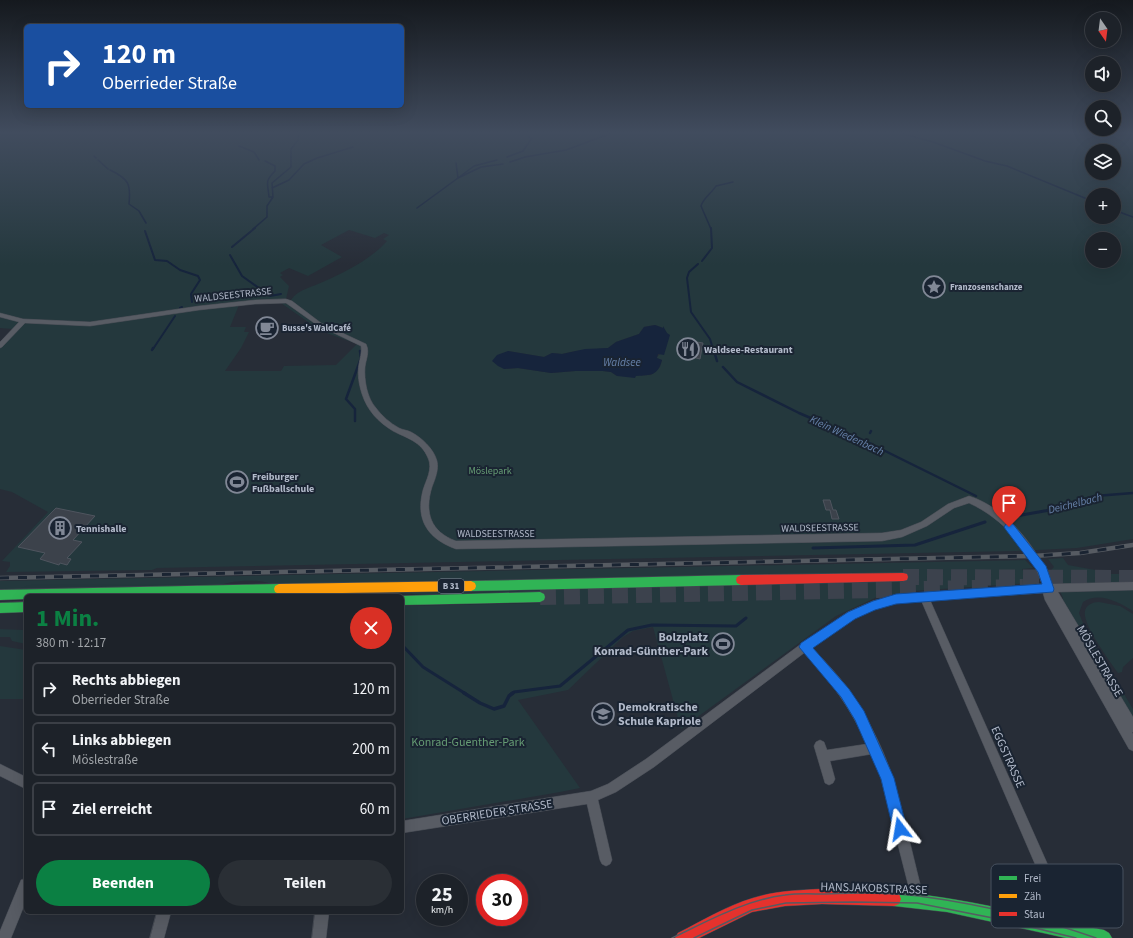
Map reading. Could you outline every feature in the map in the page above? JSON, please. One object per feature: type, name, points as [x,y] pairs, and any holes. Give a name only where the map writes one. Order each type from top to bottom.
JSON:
[{"type":"main road","name":"B 31","points":[[95,594],[903,577]]},
{"type":"main road","name":"B 31","points":[[0,596],[24,595]]},
{"type":"main road","name":"B 31","points":[[404,600],[540,597]]},
{"type":"main road","points":[[0,608],[24,608]]},
{"type":"main road","name":"HANSJAKOBSTRASSE","points":[[682,938],[752,905],[786,898],[853,897],[918,900],[991,913]]},
{"type":"main road","name":"HANSJAKOBSTRASSE","points":[[1055,928],[1104,938]]},
{"type":"main road","name":"HANSJAKOBSTRASSE","points":[[1067,931],[1079,938]]},
{"type":"street","name":"WALDSEESTRASSE","points":[[23,321],[90,324],[173,311],[280,300],[290,302],[319,324],[364,345],[366,355],[362,366],[362,381],[366,395],[373,409],[394,429],[410,435],[428,450],[433,460],[433,474],[427,492],[424,510],[428,525],[438,537],[446,542],[456,545],[882,537],[902,533],[924,524],[951,506],[969,499],[986,507]]},
{"type":"street","points":[[0,315],[23,321],[0,346]]},
{"type":"street","name":"MÖSLESTRASSE","points":[[986,507],[998,515],[1024,545],[1042,570],[1049,589],[1056,597],[1133,727]]},
{"type":"street","name":"OBERRIEDER STRASSE","points":[[404,827],[591,796],[612,788],[650,763],[805,647],[852,615],[873,606],[896,599],[924,596],[1032,588],[1049,589],[1066,587],[1133,586]]},
{"type":"street","name":"MÖSLESTRASSE","points":[[1049,589],[1048,597],[1133,744]]},
{"type":"street","name":"EGGSTRASSE","points":[[924,596],[1041,864]]},
{"type":"street","points":[[805,647],[845,693],[859,715],[875,748],[888,778],[918,900]]},
{"type":"street","points":[[829,779],[822,751],[875,748]]},
{"type":"street","points":[[0,770],[24,782]]},
{"type":"street","points":[[591,796],[606,860]]},
{"type":"street","points":[[4,938],[24,890]]},
{"type":"street","points":[[157,938],[163,914]]},
{"type":"street","points":[[319,938],[322,914]]},
{"type":"green space","name":"Möslepark","points":[[0,177],[1085,177],[1085,180],[1121,180],[1121,177],[1133,177],[1133,539],[1077,548],[1017,551],[6,572],[10,566],[10,562],[2,561],[48,512],[12,492],[0,489],[0,343],[13,329],[0,328]],"holes":[[[349,230],[375,238],[384,233],[389,235],[383,239],[387,241],[381,247],[350,269],[298,293],[291,300],[286,299],[289,286],[280,277],[283,275],[280,273],[289,268],[308,276],[342,257],[321,245]],[[281,303],[321,331],[357,344],[336,365],[284,366],[281,371],[225,371],[241,348],[249,332],[244,332],[246,327],[230,327],[239,305]],[[655,325],[663,328],[667,333],[666,348],[656,358],[662,360],[660,367],[651,375],[617,376],[611,372],[603,371],[551,373],[518,368],[504,369],[508,351],[544,357],[552,353],[562,354],[575,351],[608,348],[616,342],[639,334],[644,327]]]},
{"type":"green space","points":[[1063,558],[1068,565],[1106,572],[1109,574],[1133,574],[1133,611],[1115,601],[1096,598],[1083,602],[1079,613],[1086,631],[1133,709],[1133,724],[1062,601],[1063,598],[1051,570],[1054,567],[1048,559]]},
{"type":"green space","name":"Konrad-Guenther-Park","points":[[1025,560],[1033,568],[1022,569],[1030,583],[912,591],[877,597],[836,616],[681,729],[653,627],[633,631],[623,637],[568,690],[518,700],[580,788],[404,819],[404,606],[539,603],[271,584],[260,581],[232,582],[221,585],[0,591],[0,581]]},
{"type":"green space","points":[[1099,602],[1120,606],[1133,614],[1133,658],[1123,667],[1122,672],[1118,673],[1115,669],[1096,641],[1087,624],[1085,611],[1087,607],[1090,604]]},
{"type":"green space","points":[[0,629],[23,630],[24,644],[12,641],[10,637],[0,637]]},
{"type":"green space","points":[[0,646],[24,650],[24,699],[0,699]]},
{"type":"water","name":"Waldsee","points":[[655,325],[663,328],[663,326],[670,335],[664,355],[658,354],[657,358],[662,360],[656,372],[653,374],[636,376],[635,378],[617,376],[611,372],[603,371],[551,373],[518,368],[504,369],[492,361],[497,355],[508,351],[544,357],[552,353],[562,354],[585,349],[608,348],[616,342],[639,334],[644,327]]},
{"type":"building","name":"Waldsee-Restaurant","points":[[684,340],[703,343],[700,359],[681,354]]},
{"type":"building","points":[[823,500],[830,500],[833,510],[836,510],[839,519],[832,519],[830,510],[826,510]]},
{"type":"building","name":"Tennishalle","points":[[56,508],[95,516],[73,540],[82,542],[67,558],[71,559],[67,565],[60,563],[59,565],[40,559],[45,553],[18,547]]},
{"type":"waterway","points":[[122,177],[129,187],[129,204],[139,211],[146,223]]},
{"type":"waterway","points":[[270,177],[268,180],[269,197],[273,197]]},
{"type":"waterway","points":[[272,188],[272,183],[279,177]]},
{"type":"waterway","points":[[272,188],[289,180],[292,177]]},
{"type":"waterway","name":"Deichelbach","points":[[1033,177],[1085,198]]},
{"type":"waterway","points":[[417,208],[458,178]]},
{"type":"waterway","name":"Klein Wiedenbach","points":[[711,229],[701,206],[702,203],[716,186],[733,182]]},
{"type":"waterway","points":[[272,188],[273,197]]},
{"type":"waterway","points":[[253,229],[267,217],[267,206],[273,197]]},
{"type":"waterway","name":"Deichelbach","points":[[1121,213],[1133,217]]},
{"type":"waterway","points":[[232,247],[255,228]]},
{"type":"waterway","name":"Klein Wiedenbach","points":[[702,261],[712,248],[711,228]]},
{"type":"waterway","points":[[145,231],[155,260],[167,261],[180,270],[198,276],[200,280],[191,294],[192,302]]},
{"type":"waterway","points":[[230,255],[242,276],[270,296],[281,294]]},
{"type":"waterway","name":"Klein Wiedenbach","points":[[698,264],[689,272],[687,278],[691,312],[710,339],[713,349]]},
{"type":"waterway","points":[[153,349],[175,316]]},
{"type":"waterway","name":"Klein Wiedenbach","points":[[713,348],[717,361]]},
{"type":"waterway","points":[[355,421],[355,409],[346,399],[361,358],[360,351]]},
{"type":"waterway","name":"Klein Wiedenbach","points":[[723,367],[737,382],[799,413],[871,444],[976,496]]},
{"type":"waterway","name":"Deichelbach","points":[[1078,501],[1095,496],[1133,493]]},
{"type":"waterway","name":"Deichelbach","points":[[1016,516],[1050,510],[1081,500]]},
{"type":"waterway","points":[[813,548],[915,545],[985,522]]},
{"type":"waterway","points":[[511,694],[514,692],[560,686],[628,630],[652,625],[736,626],[746,618]]},
{"type":"waterway","points":[[404,647],[423,667],[466,694]]},
{"type":"waterway","points":[[464,693],[480,703],[494,709],[504,706],[509,696],[513,693]]},
{"type":"tunnel","points":[[903,577],[1133,578]]},
{"type":"tunnel","points":[[540,597],[1023,587]]},
{"type":"tram line","points":[[672,938],[741,906],[756,901],[795,894],[896,894],[964,903],[991,909]]},
{"type":"tram line","points":[[694,938],[752,910],[786,903],[917,903],[991,918]]},
{"type":"tram line","points":[[1035,928],[1076,938]]},
{"type":"tram line","points":[[1066,928],[1096,938]]},
{"type":"railway","points":[[0,578],[1033,556],[1080,553],[1133,545]]},
{"type":"traffic: fast","points":[[471,586],[741,580]]},
{"type":"traffic: fast","points":[[46,594],[279,589]]},
{"type":"traffic: fast","points":[[0,595],[24,594]]},
{"type":"traffic: fast","points":[[404,600],[540,597]]},
{"type":"traffic: fast","points":[[0,608],[24,607]]},
{"type":"traffic: fast","points":[[894,899],[921,901],[991,913]]},
{"type":"traffic: fast","points":[[1056,928],[1104,938]]},
{"type":"traffic: slow","points":[[279,589],[471,586]]},
{"type":"traffic: jam","points":[[741,580],[903,577]]},
{"type":"traffic: jam","points":[[683,938],[735,912],[767,901],[785,898],[822,896],[894,899]]},
{"type":"place","name":"Franzosenschanze","points":[[934,287]]},
{"type":"place","name":"Busse's WaldCafé","points":[[267,328]]},
{"type":"place","name":"Waldsee-Restaurant","points":[[688,349]]},
{"type":"place","name":"Freiburger Fußballschule","points":[[237,482]]},
{"type":"place","name":"Tennishalle","points":[[60,528]]},
{"type":"place","name":"Bolzplatz Konrad-Günther-Park","points":[[723,644]]},
{"type":"place","name":"Demokratische Schule Kapriole","points":[[603,714]]},
{"type":"route","points":[[900,829],[888,778],[859,715],[845,693],[827,670],[805,647],[852,615],[873,606],[896,599],[1032,588],[1049,589],[1042,570],[1033,556],[1009,527]]}]
